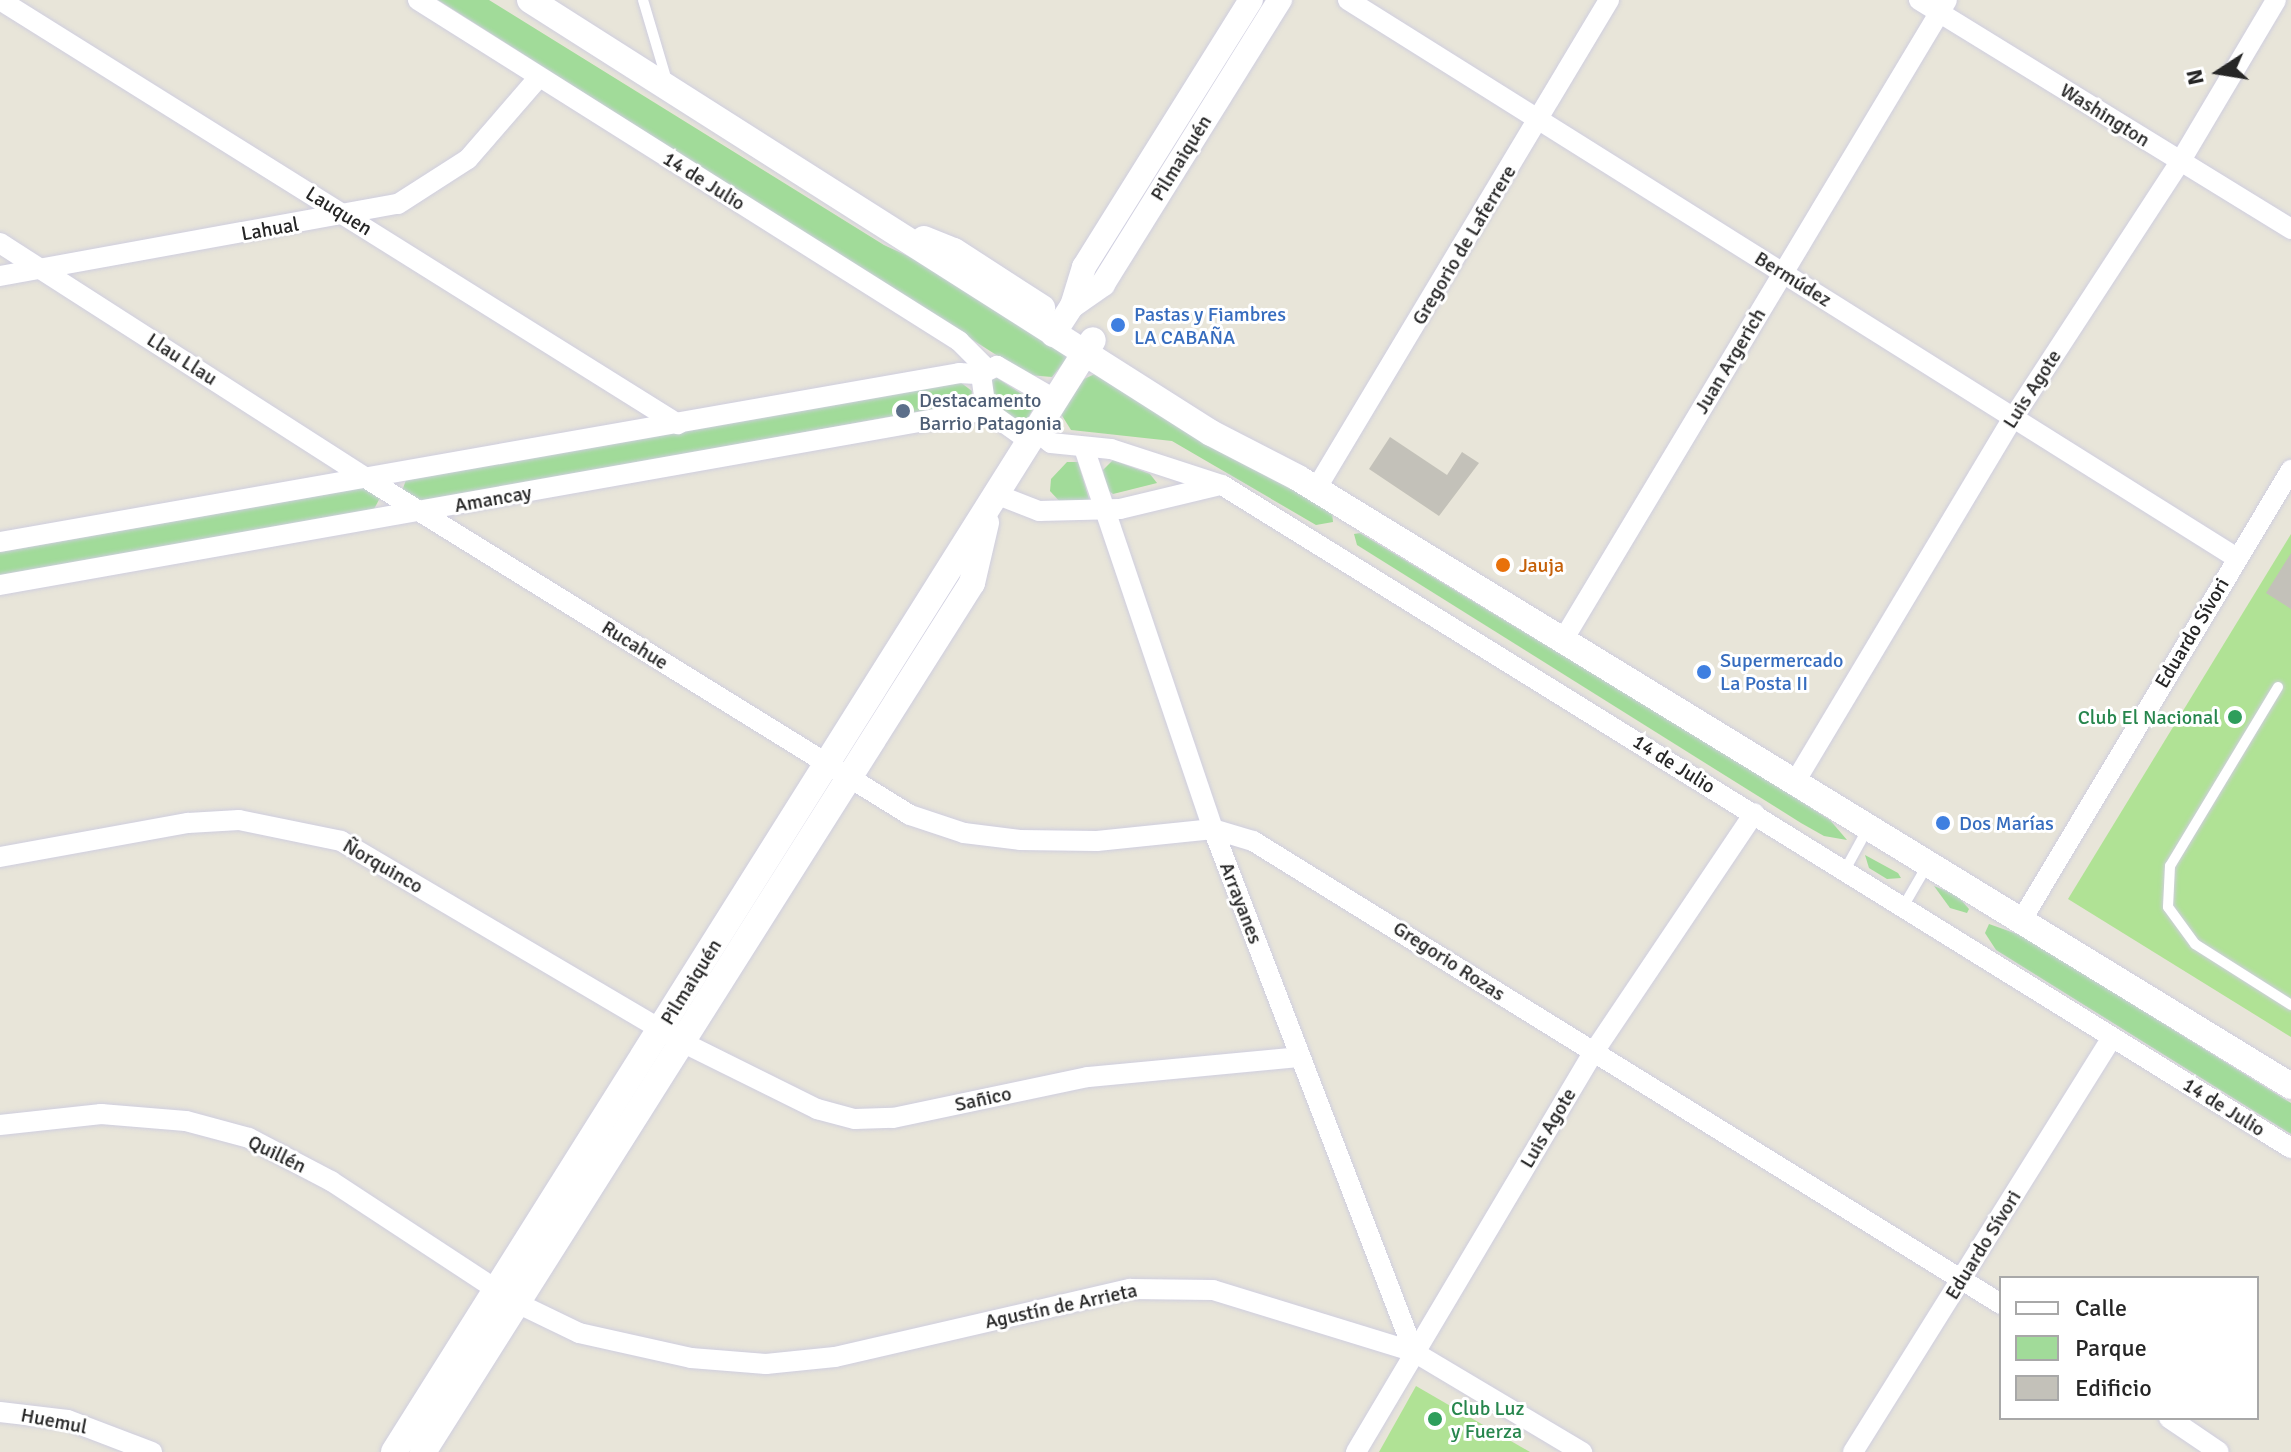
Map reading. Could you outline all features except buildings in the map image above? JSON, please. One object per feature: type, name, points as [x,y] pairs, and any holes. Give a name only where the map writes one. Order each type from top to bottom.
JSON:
[{"type":"main road","points":[[530,0],[897,229],[954,251],[1062,320],[1089,347],[1219,417],[1307,483],[2291,1086]]},
{"type":"main road","name":"Pilmaiquén","points":[[394,1452],[507,1296],[837,773],[972,583],[993,503],[1089,347]]},
{"type":"main road","name":"Pilmaiquén","points":[[423,1452],[507,1296]]},
{"type":"street","name":"14 de Julio","points":[[418,0],[959,341],[984,371]]},
{"type":"street","name":"Pilmaiquén","points":[[1062,320],[1084,267],[1251,0]]},
{"type":"street","name":"Pilmaiquén","points":[[1062,320],[1103,284],[1280,0]]},
{"type":"street","name":"Bermúdez","points":[[1348,0],[1542,119],[1782,273],[2015,415],[2237,558]]},
{"type":"street","name":"Gregorio de Laferrere","points":[[1307,483],[1542,119],[1609,0]]},
{"type":"street","name":"Washington","points":[[1919,0],[1943,6],[2180,162],[2291,229]]},
{"type":"street","name":"Luis Agote","points":[[1795,782],[2015,415],[2180,162],[2276,0]]},
{"type":"street","name":"Lauquen","points":[[7,3],[678,424]]},
{"type":"street","name":"Juan Argerich","points":[[1563,640],[1943,6]]},
{"type":"street","name":"Lahual","points":[[0,276],[347,216],[398,204],[468,159],[539,77]]},
{"type":"street","name":"Llau Llau","points":[[0,243],[422,512]]},
{"type":"street","points":[[0,542],[984,371],[1007,370],[1056,400]]},
{"type":"street","points":[[984,371],[986,410]]},
{"type":"street","name":"14 de Julio","points":[[986,410],[1051,443],[1111,449],[1164,463],[1222,485],[2291,1148]]},
{"type":"street","name":"Amancay","points":[[0,585],[986,410]]},
{"type":"street","name":"Arrayanes","points":[[1084,448],[1213,829],[1414,1352]]},
{"type":"street","name":"Eduardo Sívori","points":[[2021,921],[2291,470]]},
{"type":"street","points":[[993,503],[1039,511],[1103,509],[1222,485]]},
{"type":"street","name":"Rucahue","points":[[422,512],[837,773]]},
{"type":"street","name":"Gregorio Rozas","points":[[837,773],[910,815],[964,833],[1097,841],[1213,829],[1283,855],[1593,1053],[1999,1303]]},
{"type":"street","name":"Luis Agote","points":[[1356,1452],[1593,1053],[1754,813]]},
{"type":"street","name":"Ñorquinco","points":[[0,857],[188,823],[239,820],[288,826],[341,841],[671,1036]]},
{"type":"street","name":"Sañico","points":[[671,1036],[817,1109],[855,1119],[893,1118],[1088,1077],[1299,1057]]},
{"type":"street","name":"Eduardo Sívori","points":[[1853,1452],[2112,1038]]},
{"type":"street","name":"Quillén","points":[[0,1125],[101,1114],[186,1121],[249,1138],[331,1181],[507,1296]]},
{"type":"street","name":"Agustín de Arrieta","points":[[507,1296],[579,1333],[691,1358],[766,1364],[835,1357],[1130,1289],[1172,1286],[1265,1303],[1414,1352],[1582,1452]]},
{"type":"street","name":"Huemul","points":[[0,1412],[68,1420],[152,1452]]},
{"type":"street","points":[[2172,1420],[2219,1452]]},
{"type":"lane","points":[[643,0],[668,86]]},
{"type":"lane","points":[[2278,687],[2170,866],[2168,907],[2195,944],[2291,1005]]},
{"type":"lane","points":[[1845,870],[1868,827]]},
{"type":"lane","points":[[1903,907],[1928,864]]},
{"type":"green space","points":[[438,0],[489,0],[884,245],[949,275],[1069,356],[1052,377],[1028,375]]},
{"type":"green space","points":[[1099,372],[1332,512],[1333,522],[1316,525],[1172,441],[1071,430],[1061,414],[1084,379]]},
{"type":"green space","points":[[997,378],[1036,403],[1025,424],[995,409],[991,380]]},
{"type":"green space","points":[[960,382],[972,391],[971,402],[416,503],[402,491],[406,480]]},
{"type":"green space","points":[[1113,460],[1150,474],[1157,483],[1113,494],[1106,489],[1103,470]]},
{"type":"green space","points":[[1067,462],[1078,462],[1089,499],[1085,505],[1062,504],[1050,491],[1051,479]]},
{"type":"green space","points":[[367,487],[382,494],[373,511],[0,576],[0,552]]},
{"type":"green space","points":[[1360,533],[1728,755],[1830,820],[1847,840],[1824,836],[1801,823],[1357,545],[1354,534]]},
{"type":"green space","name":"Club El Nacional","points":[[2291,534],[2291,1037],[2068,899]]},
{"type":"green space","points":[[1865,855],[1898,873],[1901,878],[1887,879],[1869,868]]},
{"type":"green space","points":[[1934,886],[1957,895],[1969,909],[1967,913],[1950,908]]},
{"type":"green space","points":[[1989,924],[2023,936],[2291,1103],[2291,1134],[1996,950],[1985,933]]},
{"type":"green space","name":"Club Luz y Fuerza","points":[[1416,1386],[1530,1452],[1379,1452]]},
{"type":"place","name":"Pastas y Fiambres LA CABAÑA","points":[[1118,325]]},
{"type":"place","name":"Destacamento Barrio Patagonia","points":[[903,411]]},
{"type":"place","name":"Jauja","points":[[1503,565]]},
{"type":"place","name":"Supermercado La Posta II","points":[[1704,672]]},
{"type":"place","name":"Club El Nacional","points":[[2235,717]]},
{"type":"place","name":"Dos Marías","points":[[1943,823]]},
{"type":"place","name":"Club Luz y Fuerza","points":[[1435,1419]]}]
